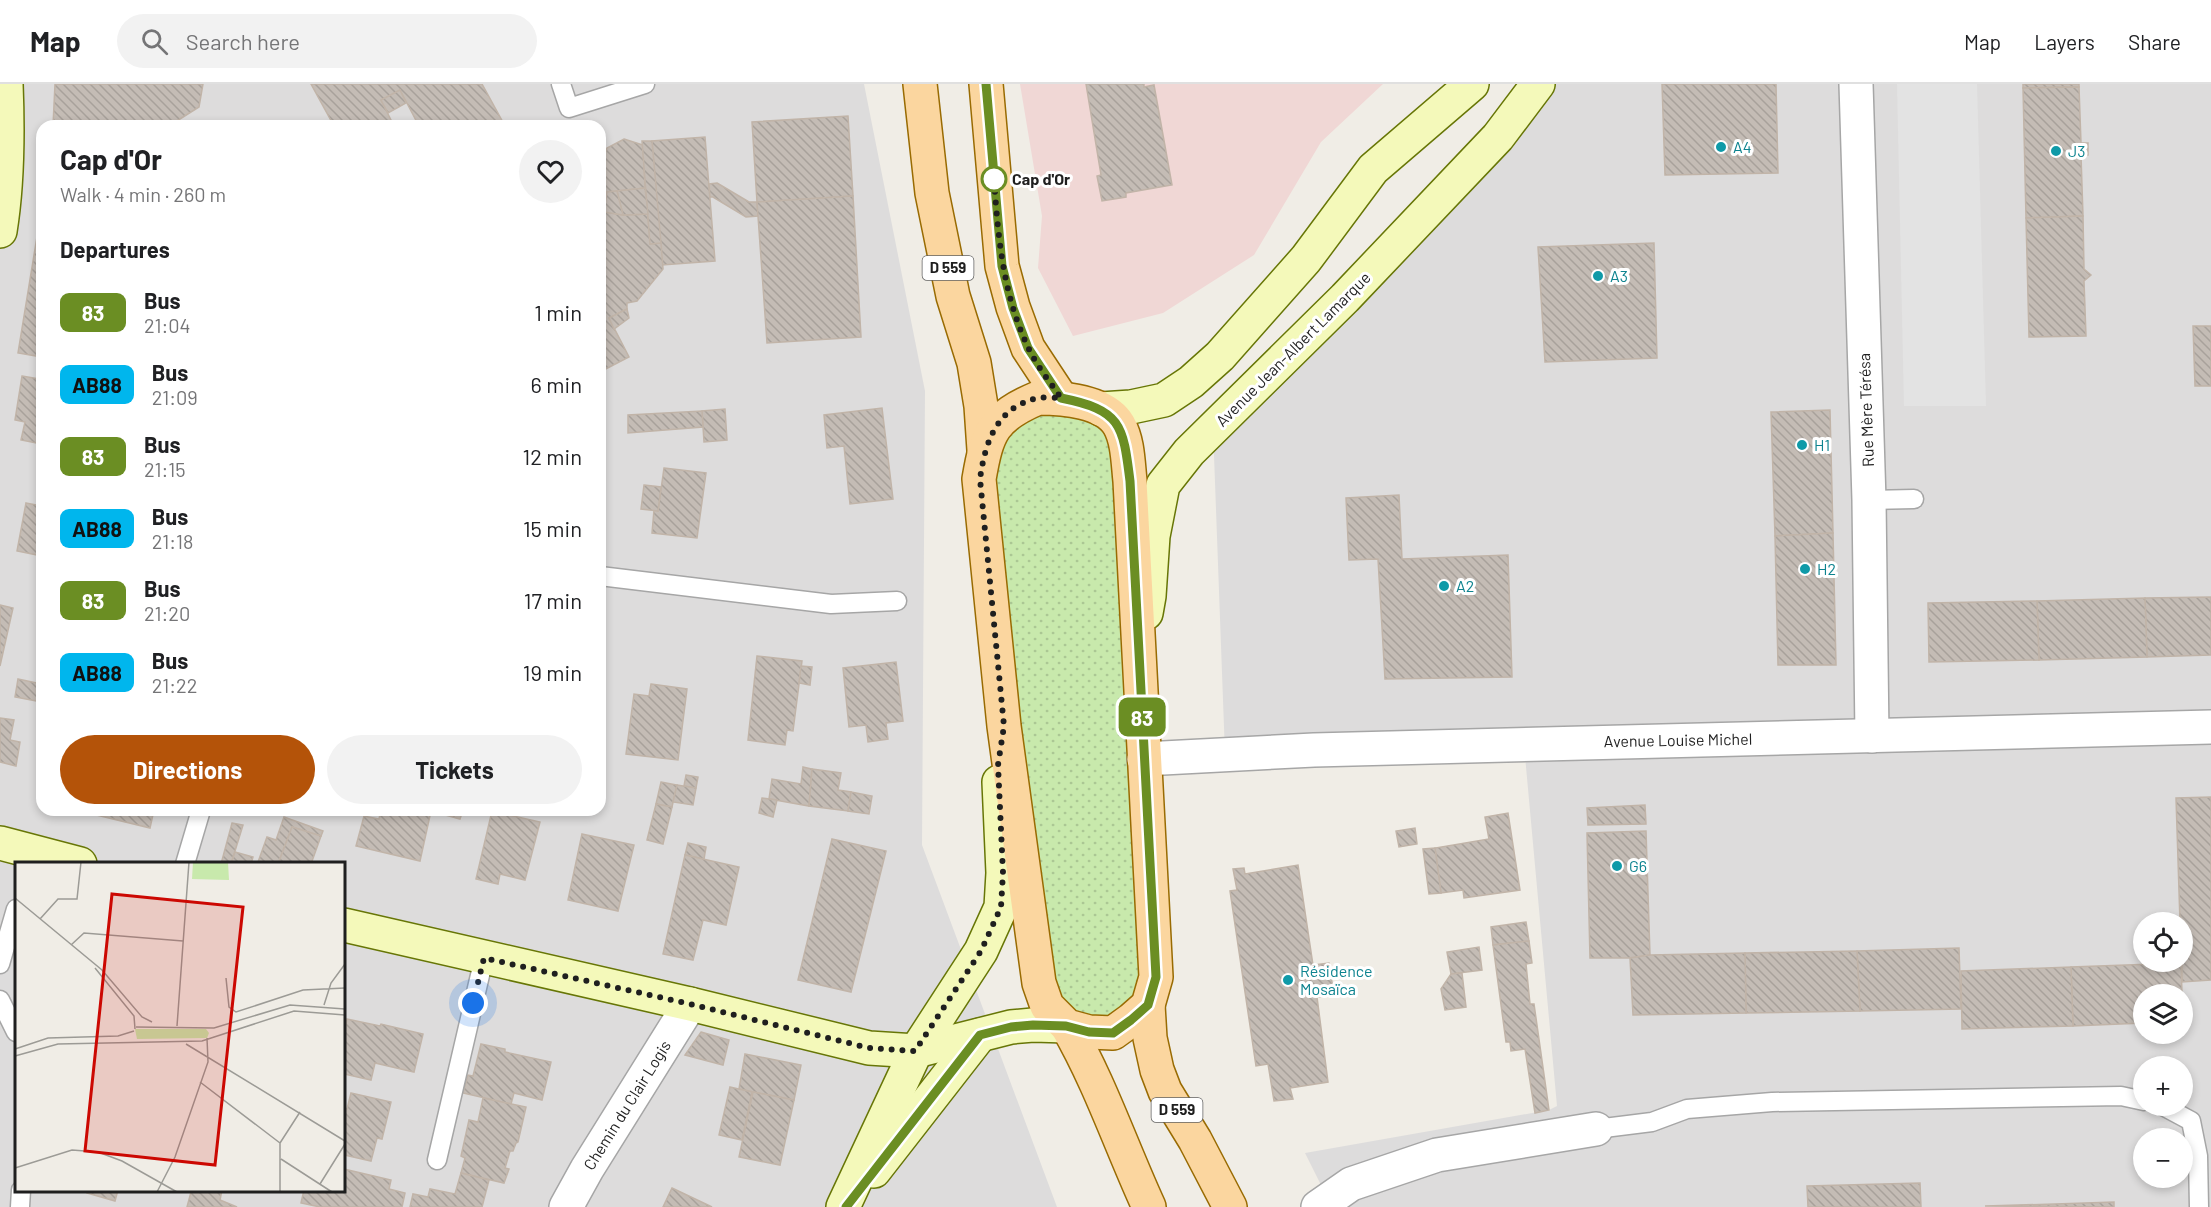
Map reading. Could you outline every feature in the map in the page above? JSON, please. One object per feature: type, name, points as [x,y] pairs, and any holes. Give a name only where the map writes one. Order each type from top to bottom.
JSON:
[{"type":"main road","name":"D 559","points":[[920,84],[932,193],[953,296],[974,363],[981,406],[984,450]]},
{"type":"main road","points":[[986,84],[1002,266],[1013,308],[1028,348],[1061,398]]},
{"type":"main road","points":[[1066,1026],[1089,1032],[1113,1033],[1148,1005],[1156,977],[1156,966],[1130,481],[1125,441],[1118,424],[1101,409],[1061,398],[1038,398],[1012,409],[995,427],[984,450],[980,479],[1004,726],[1039,983],[1047,1006],[1066,1026],[1086,1059],[1149,1207]]},
{"type":"main road","name":"D 559","points":[[1148,1005],[1150,1038],[1157,1070],[1165,1091],[1195,1140],[1230,1207]]},
{"type":"street","points":[[0,231],[5,196],[8,117],[6,84]]},
{"type":"street","points":[[1101,409],[1131,407],[1164,400],[1191,382],[1220,356],[1306,259],[1373,169],[1472,84]]},
{"type":"street","name":"Avenue Jean-Albert Lamarque","points":[[1138,656],[1149,596],[1153,536],[1163,485],[1189,452],[1345,298],[1498,136],[1538,84]]},
{"type":"street","name":"Rue Mère Térésa","points":[[1856,84],[1869,500],[1872,736]]},
{"type":"street","points":[[844,1207],[915,1051],[981,951],[1001,907],[1003,873],[998,765],[1004,726]]},
{"type":"street","name":"Avenue Louise Michel","points":[[1144,759],[1314,750],[2211,727]]},
{"type":"street","points":[[0,843],[31,858],[64,862]]},
{"type":"street","points":[[345,925],[690,1004],[869,1048],[915,1051],[1011,1027],[1066,1026]]},
{"type":"street","name":"Chemin du Clair Logis","points":[[566,1207],[592,1159],[690,1004]]},
{"type":"street","points":[[844,1207],[980,1035]]},
{"type":"street","points":[[1318,1207],[1351,1184],[1437,1155],[1596,1129]]},
{"type":"lane","points":[[561,84],[569,108],[645,84]]},
{"type":"lane","points":[[1869,500],[1914,499]]},
{"type":"lane","points":[[606,577],[831,604],[897,602]]},
{"type":"lane","points":[[186,862],[199,816]]},
{"type":"lane","points":[[0,964],[15,912]]},
{"type":"lane","points":[[436,1160],[484,958]]},
{"type":"lane","points":[[0,1000],[15,1030]]},
{"type":"lane","points":[[1596,1129],[1652,1122],[1687,1110],[1772,1102],[2121,1096],[2133,1099]]},
{"type":"lane","points":[[2182,1116],[2191,1121],[2199,1156],[2199,1207]]},
{"type":"lane","points":[[20,1207],[21,1192]]},
{"type":"shaded area","points":[[0,84],[864,84],[925,391],[922,845],[1057,1207],[0,1207]]},
{"type":"shaded area","points":[[1020,84],[1383,84],[1321,142],[1254,255],[1163,313],[1073,336],[1038,268],[1042,216]]},
{"type":"shaded area","points":[[1538,84],[2211,84],[2211,1207],[1332,1207],[1305,1153],[1549,1110],[1557,1106],[1524,745],[1225,754],[1213,428]]},
{"type":"shaded area","points":[[1897,84],[1977,84],[1986,406],[1904,406]]},
{"type":"green space","points":[[1038,398],[1118,424],[1156,977],[1113,1033],[1047,1006],[979,479],[1012,409]]},
{"type":"building","points":[[55,84],[203,84],[199,107],[178,120],[53,120]]},
{"type":"building","points":[[311,84],[482,84],[502,120],[416,120],[400,90],[381,100],[391,120],[331,120]]},
{"type":"building","points":[[1086,84],[1144,84],[1144,87],[1154,85],[1172,185],[1126,193],[1126,197],[1102,201],[1097,176],[1101,175]]},
{"type":"building","name":"A4","points":[[1662,84],[1776,84],[1778,173],[1665,175]]},
{"type":"building","points":[[2023,84],[2079,84],[2079,87],[2023,88]]},
{"type":"building","name":"J3","points":[[2079,87],[2081,143],[2088,143],[2088,155],[2081,155],[2083,216],[2026,218],[2023,88]]},
{"type":"building","points":[[400,90],[406,103],[388,113],[381,100]]},
{"type":"building","points":[[848,116],[853,196],[757,202],[752,122]]},
{"type":"building","points":[[705,137],[715,261],[662,265],[652,141]]},
{"type":"building","points":[[624,139],[643,145],[645,188],[607,192],[606,199],[607,148]]},
{"type":"building","points":[[642,141],[652,141],[661,243],[650,244]]},
{"type":"building","points":[[717,183],[749,202],[757,202],[758,216],[746,217],[710,197],[709,184]]},
{"type":"building","points":[[645,188],[648,214],[623,215],[617,191]]},
{"type":"building","points":[[617,191],[623,215],[606,212],[607,192]]},
{"type":"building","points":[[853,196],[861,337],[767,343],[757,202]]},
{"type":"building","points":[[606,212],[623,215],[648,214],[650,244],[661,243],[663,269],[637,301],[627,303],[627,309],[609,318],[629,357],[606,369]]},
{"type":"building","points":[[2083,216],[2084,269],[2091,275],[2084,281],[2086,336],[2029,337],[2026,218]]},
{"type":"building","points":[[36,243],[36,356],[18,353]]},
{"type":"building","name":"A3","points":[[1654,243],[1657,358],[1545,362],[1538,247]]},
{"type":"building","points":[[627,309],[629,318],[614,329],[609,318]]},
{"type":"building","points":[[2193,326],[2211,326],[2211,386],[2195,386]]},
{"type":"building","points":[[22,376],[36,378],[36,443],[21,440],[25,422],[15,420]]},
{"type":"building","points":[[882,408],[893,499],[850,504],[844,446],[827,448],[824,415]]},
{"type":"building","points":[[725,409],[727,440],[704,442],[702,411]]},
{"type":"building","name":"H1","points":[[1830,410],[1833,533],[1775,536],[1771,412]]},
{"type":"building","points":[[702,411],[703,427],[628,433],[628,415]]},
{"type":"building","points":[[664,468],[706,473],[697,538],[652,533],[654,510],[658,511]]},
{"type":"building","points":[[644,485],[661,487],[658,511],[641,509]]},
{"type":"building","name":"A2","points":[[1399,495],[1402,559],[1508,555],[1512,677],[1385,679],[1378,559],[1349,560],[1346,498]]},
{"type":"building","points":[[26,503],[36,505],[36,555],[17,551]]},
{"type":"building","name":"H2","points":[[1833,533],[1836,665],[1778,665],[1775,536]]},
{"type":"building","points":[[2211,597],[2211,655],[2147,657],[2145,598]]},
{"type":"building","points":[[2145,598],[2147,657],[2039,660],[2037,601]]},
{"type":"building","points":[[2037,601],[2039,660],[1929,662],[1928,603]]},
{"type":"building","points":[[0,605],[13,608],[0,666]]},
{"type":"building","points":[[757,656],[802,661],[793,731],[787,730],[785,745],[748,740]]},
{"type":"building","points":[[896,662],[903,721],[886,723],[888,739],[868,742],[866,725],[849,727],[843,668]]},
{"type":"building","points":[[801,666],[812,667],[810,685],[799,683]]},
{"type":"building","points":[[18,679],[36,683],[36,701],[15,697]]},
{"type":"building","points":[[651,684],[687,689],[678,760],[626,754],[634,694],[649,696]]},
{"type":"building","points":[[0,718],[14,720],[10,740],[20,742],[16,766],[0,762]]},
{"type":"building","points":[[803,767],[812,769],[809,806],[769,799],[772,779],[801,784]]},
{"type":"building","points":[[812,769],[841,773],[838,790],[851,792],[848,811],[809,806]]},
{"type":"building","points":[[686,775],[698,777],[696,788],[684,786]]},
{"type":"building","points":[[661,782],[677,785],[672,807],[656,804]]},
{"type":"building","points":[[677,785],[696,788],[693,805],[673,802]]},
{"type":"building","points":[[851,792],[872,796],[869,814],[848,811]]},
{"type":"building","points":[[2211,797],[2211,980],[2182,982],[2182,972],[2193,972],[2193,912],[2180,912],[2176,798]]},
{"type":"building","points":[[762,798],[777,800],[773,817],[759,813]]},
{"type":"building","points":[[656,804],[672,807],[663,844],[647,840]]},
{"type":"building","points":[[1645,805],[1646,824],[1588,825],[1587,808]]},
{"type":"building","points":[[1508,813],[1520,890],[1464,898],[1463,890],[1441,893],[1435,848],[1489,839],[1485,817]]},
{"type":"building","points":[[101,816],[153,816],[150,828]]},
{"type":"building","points":[[364,816],[379,819],[380,816],[430,816],[420,861],[356,846]]},
{"type":"building","points":[[491,816],[514,816],[540,822],[525,880],[500,874],[498,884],[476,879]]},
{"type":"building","points":[[284,817],[323,831],[321,836],[292,827],[279,862],[258,862],[267,837],[276,840]]},
{"type":"building","points":[[232,823],[243,825],[232,862],[222,862]]},
{"type":"building","points":[[292,827],[321,836],[312,862],[279,862]]},
{"type":"building","points":[[1415,828],[1417,844],[1399,847],[1396,831]]},
{"type":"building","name":"G6","points":[[1646,831],[1650,955],[1630,958],[1590,958],[1587,833]]},
{"type":"building","points":[[582,834],[634,845],[618,911],[568,900]]},
{"type":"building","points":[[832,839],[886,851],[851,992],[798,980]]},
{"type":"building","points":[[688,843],[706,847],[704,859],[685,855]]},
{"type":"building","points":[[1435,848],[1441,893],[1429,894],[1423,849]]},
{"type":"building","points":[[235,852],[253,857],[252,862],[232,862]]},
{"type":"building","points":[[685,855],[739,867],[726,925],[703,920],[693,960],[663,954]]},
{"type":"building","name":"Résidence Mosaïca","points":[[1298,865],[1313,965],[1329,963],[1334,995],[1317,997],[1328,1082],[1290,1088],[1293,1099],[1274,1101],[1268,1064],[1256,1066],[1230,891],[1237,890],[1233,869],[1244,868],[1245,874]]},
{"type":"building","points":[[1526,922],[1529,941],[1493,945],[1491,927]]},
{"type":"building","points":[[1529,941],[1532,963],[1526,964],[1530,1004],[1534,1004],[1549,1110],[1535,1113],[1525,1049],[1511,1051],[1510,1042],[1506,1042],[1493,945]]},
{"type":"building","points":[[1479,947],[1482,970],[1451,974],[1447,952]]},
{"type":"building","points":[[1959,948],[1961,1009],[1860,1011],[1857,951]]},
{"type":"building","points":[[1857,951],[1860,1011],[1746,1013],[1745,953]]},
{"type":"building","points":[[1745,953],[1746,1013],[1633,1015],[1630,958],[1650,955]]},
{"type":"building","points":[[2133,965],[2133,972],[2181,972],[2182,984],[2133,984],[2133,1023],[2073,1026],[2071,967]]},
{"type":"building","points":[[2071,967],[2073,1026],[1962,1029],[1961,971]]},
{"type":"building","points":[[1462,973],[1466,1007],[1445,1010],[1441,989],[1451,974]]},
{"type":"building","points":[[347,1019],[423,1034],[414,1072],[375,1063],[371,1080],[345,1074]]},
{"type":"building","points":[[701,1032],[729,1040],[723,1065],[685,1055]]},
{"type":"building","points":[[481,1044],[551,1062],[542,1100],[514,1093],[511,1104],[463,1093],[468,1075],[473,1076]]},
{"type":"building","points":[[745,1054],[801,1065],[794,1100],[739,1089]]},
{"type":"building","points":[[730,1087],[752,1092],[742,1140],[719,1135]]},
{"type":"building","points":[[753,1092],[794,1100],[780,1165],[739,1157]]},
{"type":"building","points":[[351,1093],[391,1102],[382,1139],[377,1138],[371,1161],[345,1155],[345,1108],[347,1109]]},
{"type":"building","points":[[483,1098],[526,1107],[518,1142],[513,1151],[510,1151],[505,1168],[509,1169],[504,1183],[461,1173],[465,1158],[461,1156],[469,1120],[478,1122]]},
{"type":"building","points":[[345,1169],[391,1180],[389,1189],[405,1193],[402,1207],[320,1207],[301,1203],[304,1192],[345,1192]]},
{"type":"building","points":[[461,1173],[489,1180],[482,1207],[410,1207],[413,1194],[428,1197],[430,1189],[455,1194]]},
{"type":"building","points":[[1920,1183],[1921,1207],[1808,1207],[1807,1186]]},
{"type":"building","points":[[672,1188],[712,1207],[663,1207]]},
{"type":"building","points":[[87,1192],[117,1192],[115,1201]]},
{"type":"building","points":[[191,1192],[222,1192],[220,1200],[237,1207],[187,1207]]},
{"type":"building","points":[[2114,1202],[2114,1207],[1985,1206],[2055,1204]]},
{"type":"bus line","name":"83","points":[[846,1207],[980,1035],[1011,1027],[1033,1025],[1066,1026],[1089,1032],[1113,1033],[1148,1005],[1156,977],[1130,481],[1125,441],[1118,424],[1101,409],[1061,398],[1028,348],[1013,308],[1002,266],[986,84]]},
{"type":"place","name":"A4","points":[[1721,147]]},
{"type":"place","name":"J3","points":[[2056,151]]},
{"type":"place","name":"Cap d'Or","points":[[994,179]]},
{"type":"place","name":"A3","points":[[1598,276]]},
{"type":"place","name":"H1","points":[[1802,445]]},
{"type":"place","name":"H2","points":[[1805,569]]},
{"type":"place","name":"A2","points":[[1444,586]]},
{"type":"place","name":"G6","points":[[1617,866]]},
{"type":"place","name":"Résidence Mosaïca","points":[[1288,980]]},
{"type":"route","points":[[473,1003],[484,958],[690,1004],[869,1048],[915,1051],[981,951],[1001,907],[1003,873],[998,765],[1004,726],[980,479],[984,450],[995,427],[1012,409],[1038,398],[1061,398],[1028,348],[1013,308],[1002,266],[994,179]]}]
